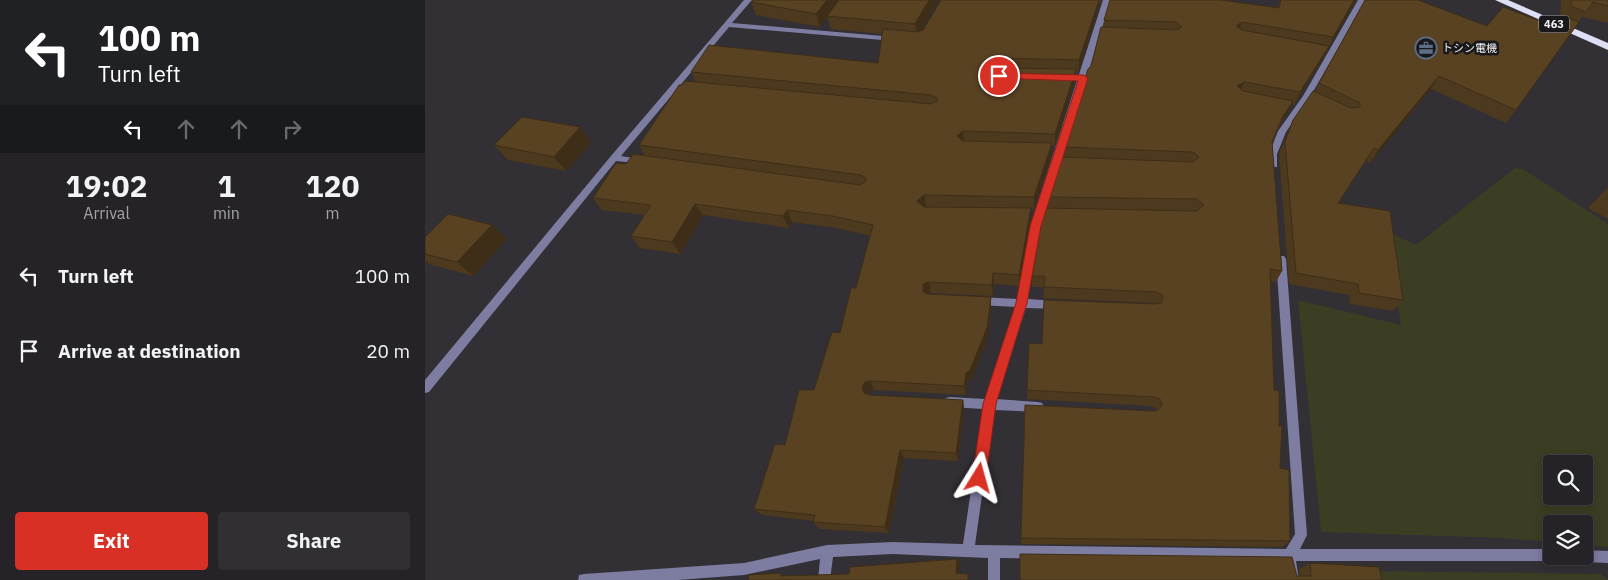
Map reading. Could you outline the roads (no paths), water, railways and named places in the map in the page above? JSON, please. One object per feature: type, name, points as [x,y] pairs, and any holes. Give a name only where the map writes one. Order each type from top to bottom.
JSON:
[{"type":"highway","name":"463","points":[[1500,0],[1608,47]]},
{"type":"street","points":[[425,388],[614,158],[681,87],[748,0]]},
{"type":"street","points":[[1275,172],[1273,154],[1292,109],[1310,99],[1325,54],[1362,0]]},
{"type":"street","points":[[1096,8],[1106,4]]},
{"type":"street","points":[[969,551],[989,404],[1022,303],[1039,215],[1061,165],[1055,150],[1079,78],[1097,36],[1106,4]]},
{"type":"street","points":[[728,25],[825,30],[901,40]]},
{"type":"street","points":[[1097,36],[1106,36]]},
{"type":"street","points":[[614,158],[652,163]]},
{"type":"street","points":[[1280,246],[1301,534],[1289,555],[1293,580]]},
{"type":"street","points":[[967,301],[1069,305]]},
{"type":"street","points":[[941,401],[1046,407]]},
{"type":"street","points":[[584,580],[741,575],[827,551],[893,548],[994,552],[1543,555]]},
{"type":"street","points":[[824,580],[827,551]]},
{"type":"street","points":[[994,552],[994,580]]},
{"type":"street","points":[[1593,556],[1608,557]]},
{"type":"place","name":"トシン電機","points":[[1426,48]]}]
